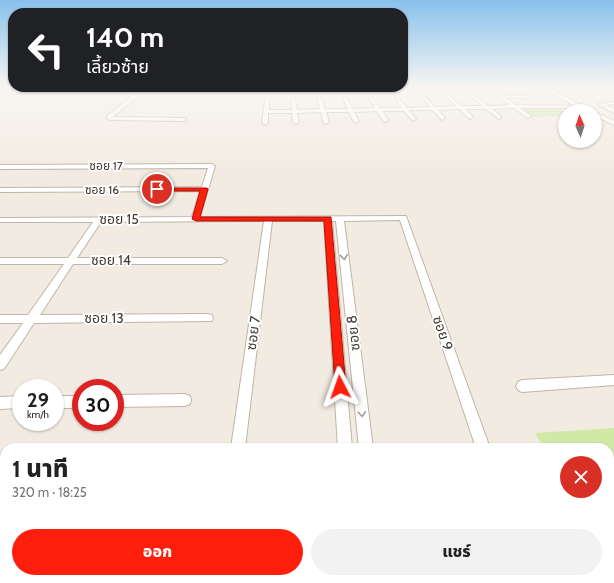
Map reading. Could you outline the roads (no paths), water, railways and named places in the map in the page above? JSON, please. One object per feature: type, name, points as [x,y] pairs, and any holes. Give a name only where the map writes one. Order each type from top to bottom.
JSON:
[{"type":"street","points":[[110,115],[110,118],[184,120]]},
{"type":"street","points":[[265,123],[266,115]]},
{"type":"street","points":[[295,115],[296,122]]},
{"type":"street","points":[[324,115],[326,122]]},
{"type":"street","points":[[353,115],[356,121]]},
{"type":"street","points":[[382,115],[385,120]]},
{"type":"street","points":[[410,115],[413,120]]},
{"type":"street","points":[[602,117],[614,123]]},
{"type":"street","name":"ซอย 17","points":[[0,167],[212,166],[204,189]]},
{"type":"street","points":[[196,219],[204,189]]},
{"type":"street","name":"ซอย 16","points":[[0,190],[204,189]]},
{"type":"street","name":"ซอย 8","points":[[328,218],[345,443]]},
{"type":"street","name":"ซอย 8","points":[[340,218],[365,443]]},
{"type":"street","name":"ซอย 15","points":[[0,220],[403,218]]},
{"type":"street","name":"ซอย 9","points":[[403,218],[481,443]]},
{"type":"street","points":[[0,366],[99,219]]},
{"type":"street","name":"ซอย 7","points":[[239,443],[268,219]]},
{"type":"street","name":"ซอย 14","points":[[0,261],[222,261]]},
{"type":"street","name":"ซอย 13","points":[[0,319],[208,318]]},
{"type":"street","points":[[522,386],[614,380]]},
{"type":"street","points":[[124,401],[185,400]]},
{"type":"street","points":[[0,403],[12,402]]}]
